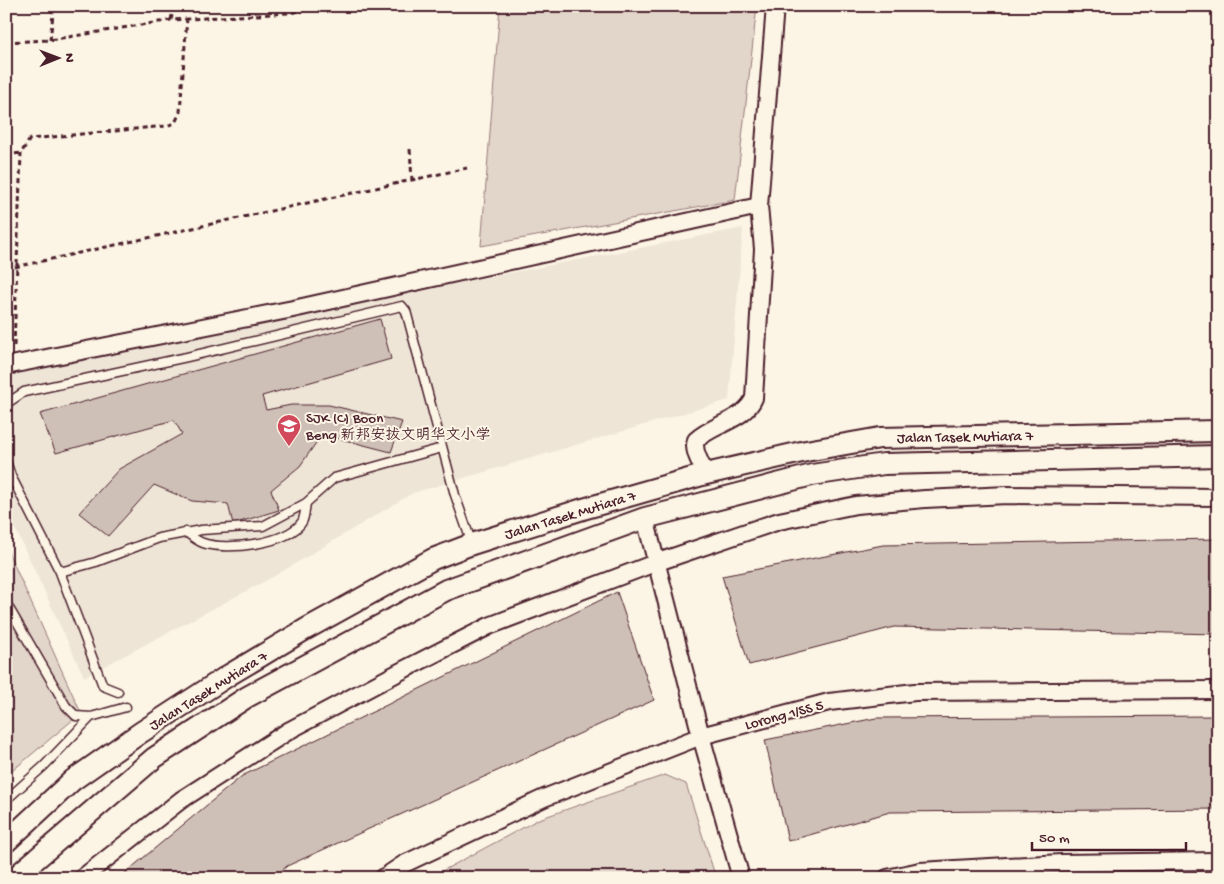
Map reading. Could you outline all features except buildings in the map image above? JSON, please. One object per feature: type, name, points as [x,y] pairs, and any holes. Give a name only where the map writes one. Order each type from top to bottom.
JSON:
[{"type":"street","points":[[706,474],[695,450],[694,443],[742,413],[750,406],[754,398],[762,249],[759,206],[775,6]]},
{"type":"street","points":[[13,365],[293,309],[759,206]]},
{"type":"street","name":"Jalan Tasek Mutiara 7","points":[[6,842],[73,780],[230,674],[433,559],[472,544],[583,509],[706,474],[806,451],[880,438],[1218,431]]},
{"type":"street","name":"Jalan Tasek Mutiara 7","points":[[14,878],[154,758],[247,698],[446,590],[645,518],[812,475],[884,464],[1218,456]]},
{"type":"street","points":[[82,878],[181,800],[290,730],[489,626],[655,563],[779,522],[856,505],[1007,495],[1218,497]]},
{"type":"street","points":[[645,518],[655,563],[701,736],[741,878]]},
{"type":"street","name":"Lorong 1/SS 5","points":[[383,878],[404,864],[544,798],[701,736],[829,702],[916,692],[1218,690]]},
{"type":"street","points":[[887,878],[920,870],[1060,863],[1218,861]]},
{"type":"lane","points":[[6,404],[24,392],[402,306],[406,311],[455,495],[472,544]]},
{"type":"lane","points":[[60,572],[96,562],[159,538],[201,530],[263,526],[306,503],[334,478],[442,448]]},
{"type":"lane","points":[[6,461],[11,476],[60,572],[102,686],[118,692]]},
{"type":"lane","points":[[186,532],[203,543],[233,546],[268,542],[291,532],[303,521],[306,503]]},
{"type":"lane","points":[[6,603],[66,706],[76,716],[91,717],[126,707]]},
{"type":"lane","points":[[6,800],[44,766],[91,717]]},
{"type":"path","points":[[50,40],[54,6]]},
{"type":"path","points":[[171,20],[174,6]]},
{"type":"path","points":[[290,13],[291,6]]},
{"type":"path","points":[[6,42],[50,40],[187,18],[290,13],[330,6]]},
{"type":"path","points":[[13,365],[21,153],[30,139],[166,126],[175,123],[180,112],[187,18]]},
{"type":"path","points":[[410,149],[412,180]]},
{"type":"path","points":[[6,155],[21,153]]},
{"type":"path","points":[[6,268],[467,168]]},
{"type":"shaded area","points":[[500,6],[757,6],[735,200],[481,246]]},
{"type":"shaded area","name":"SJK (C) Boon Beng 新邦安拔文明华文小学","points":[[743,228],[729,400],[413,493],[273,577],[84,677],[6,509],[6,370]]},
{"type":"shaded area","points":[[6,547],[81,713],[6,776]]},
{"type":"shaded area","points":[[665,775],[686,784],[716,878],[429,878],[539,819]]},
{"type":"place","name":"SJK (C) Boon Beng 新邦安拔文明华文小学","points":[[289,447]]}]
